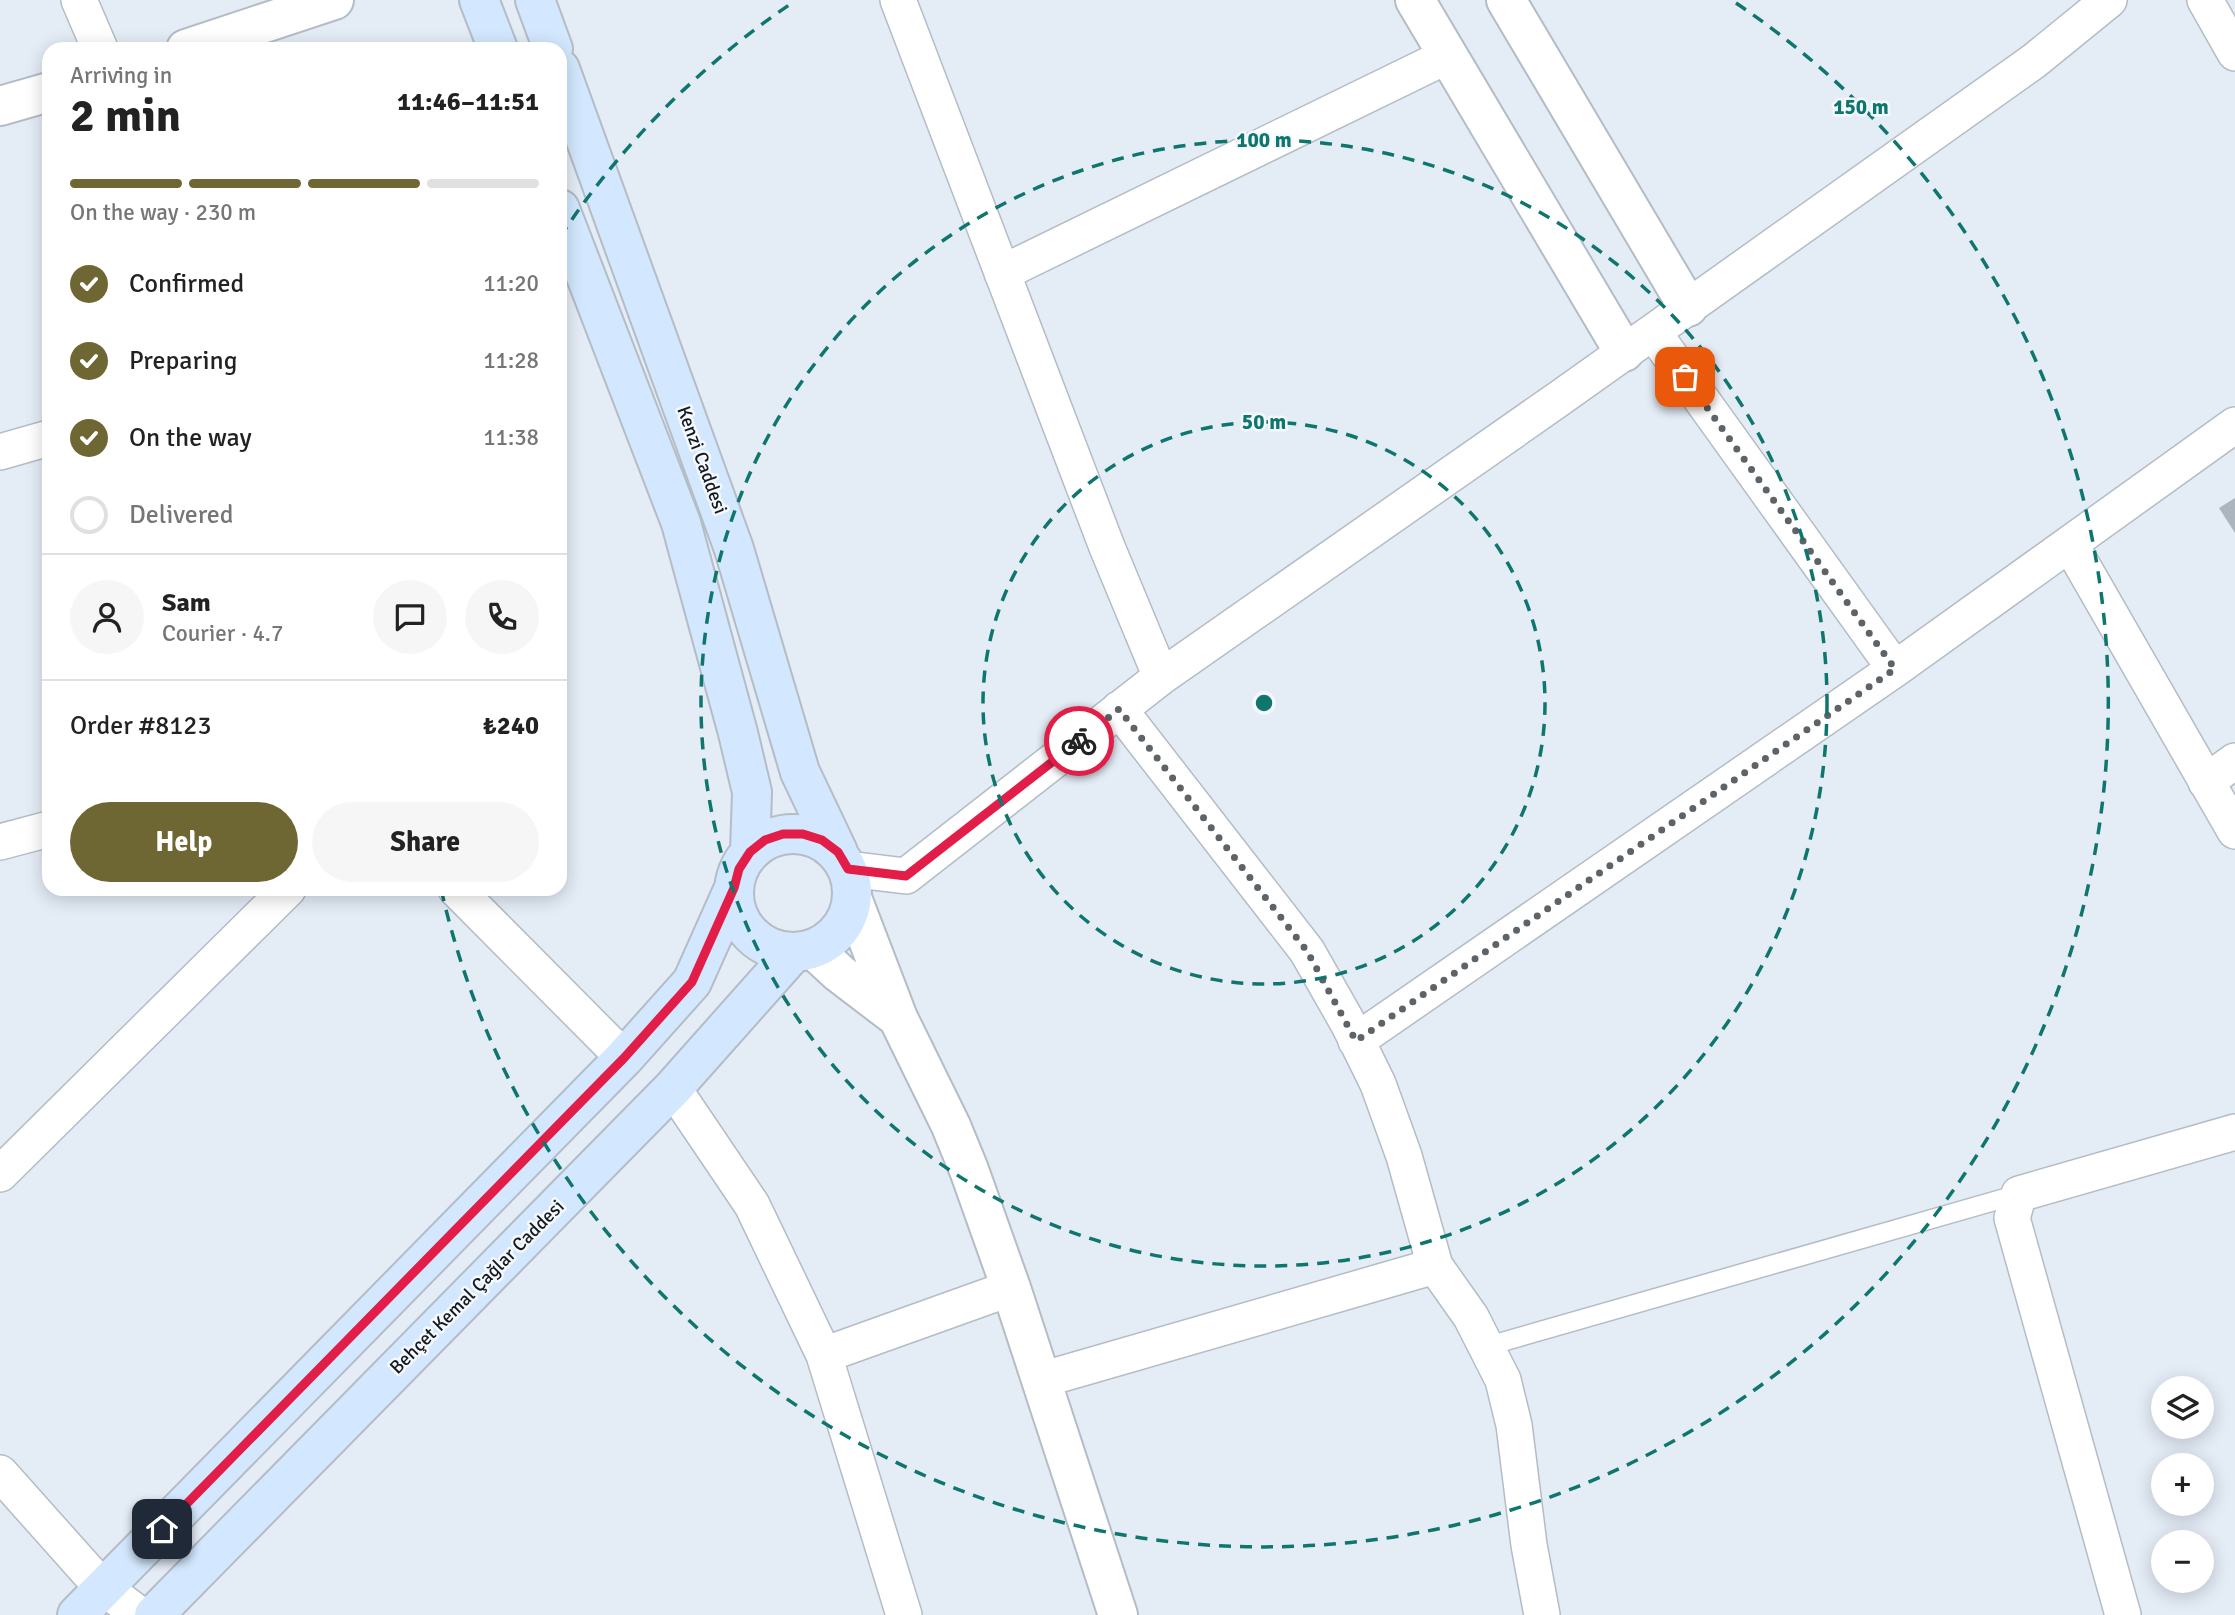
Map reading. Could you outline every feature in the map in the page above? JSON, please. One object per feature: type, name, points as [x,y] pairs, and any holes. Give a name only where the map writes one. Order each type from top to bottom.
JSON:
[{"type":"main road","points":[[479,0],[495,42]]},
{"type":"main road","points":[[535,0],[550,42]]},
{"type":"main road","name":"Kenzi Caddesi","points":[[567,88],[734,549],[800,772],[846,873]]},
{"type":"main road","points":[[567,227],[681,523],[752,792],[750,852]]},
{"type":"main road","points":[[77,1615],[624,1058],[692,982],[734,888],[739,869],[750,852],[765,840],[783,834],[803,834],[822,840],[846,873],[851,908],[843,926],[830,940],[803,951],[774,949],[757,940],[743,925],[736,907],[734,888]]},
{"type":"main road","name":"Behçet Kemal Çağlar Caddesi","points":[[154,1615],[673,1088],[803,951]]},
{"type":"street","points":[[79,0],[97,42]]},
{"type":"street","points":[[207,42],[334,0]]},
{"type":"street","points":[[898,0],[1107,547],[1161,677]]},
{"type":"street","points":[[1415,0],[1447,57],[1638,342],[1895,669]]},
{"type":"street","points":[[1506,0],[1688,307]]},
{"type":"street","points":[[1118,1615],[970,1170],[898,1018],[846,873],[906,876],[1161,677],[2034,61],[2109,0]]},
{"type":"street","points":[[2205,0],[2235,53]]},
{"type":"street","points":[[1002,273],[1447,57]]},
{"type":"street","points":[[0,106],[42,94]]},
{"type":"street","points":[[1356,1041],[1895,669],[2235,425]]},
{"type":"street","points":[[0,452],[42,440]]},
{"type":"street","points":[[2070,544],[2235,831]]},
{"type":"street","points":[[1119,709],[1307,951],[1378,1084],[1404,1156],[1435,1266],[1471,1317],[1503,1380],[1514,1425],[1529,1545],[1542,1615]]},
{"type":"street","points":[[2206,782],[2235,761]]},
{"type":"street","points":[[0,842],[42,831]]},
{"type":"street","points":[[0,1174],[281,896]]},
{"type":"street","points":[[463,896],[624,1058]]},
{"type":"street","points":[[803,951],[839,973],[898,1018]]},
{"type":"street","points":[[673,1088],[752,1205],[824,1354],[904,1615]]},
{"type":"street","points":[[2123,1615],[2012,1218],[2019,1194],[2235,1132]]},
{"type":"street","points":[[1041,1380],[1435,1266]]},
{"type":"street","points":[[824,1354],[1011,1288]]},
{"type":"street","points":[[0,1473],[104,1588],[140,1615]]},
{"type":"lane","points":[[1488,1346],[2019,1194]]},
{"type":"building","points":[[2235,498],[2235,533],[2219,508]]},
{"type":"way so far","points":[[1079,741],[1119,709],[1307,951],[1356,1041],[1895,669],[1685,377]]},
{"type":"route","points":[[162,1529],[624,1058],[692,982],[734,888],[739,869],[750,852],[765,840],[783,834],[803,834],[822,840],[838,852],[848,869],[906,876],[1079,741]]}]
